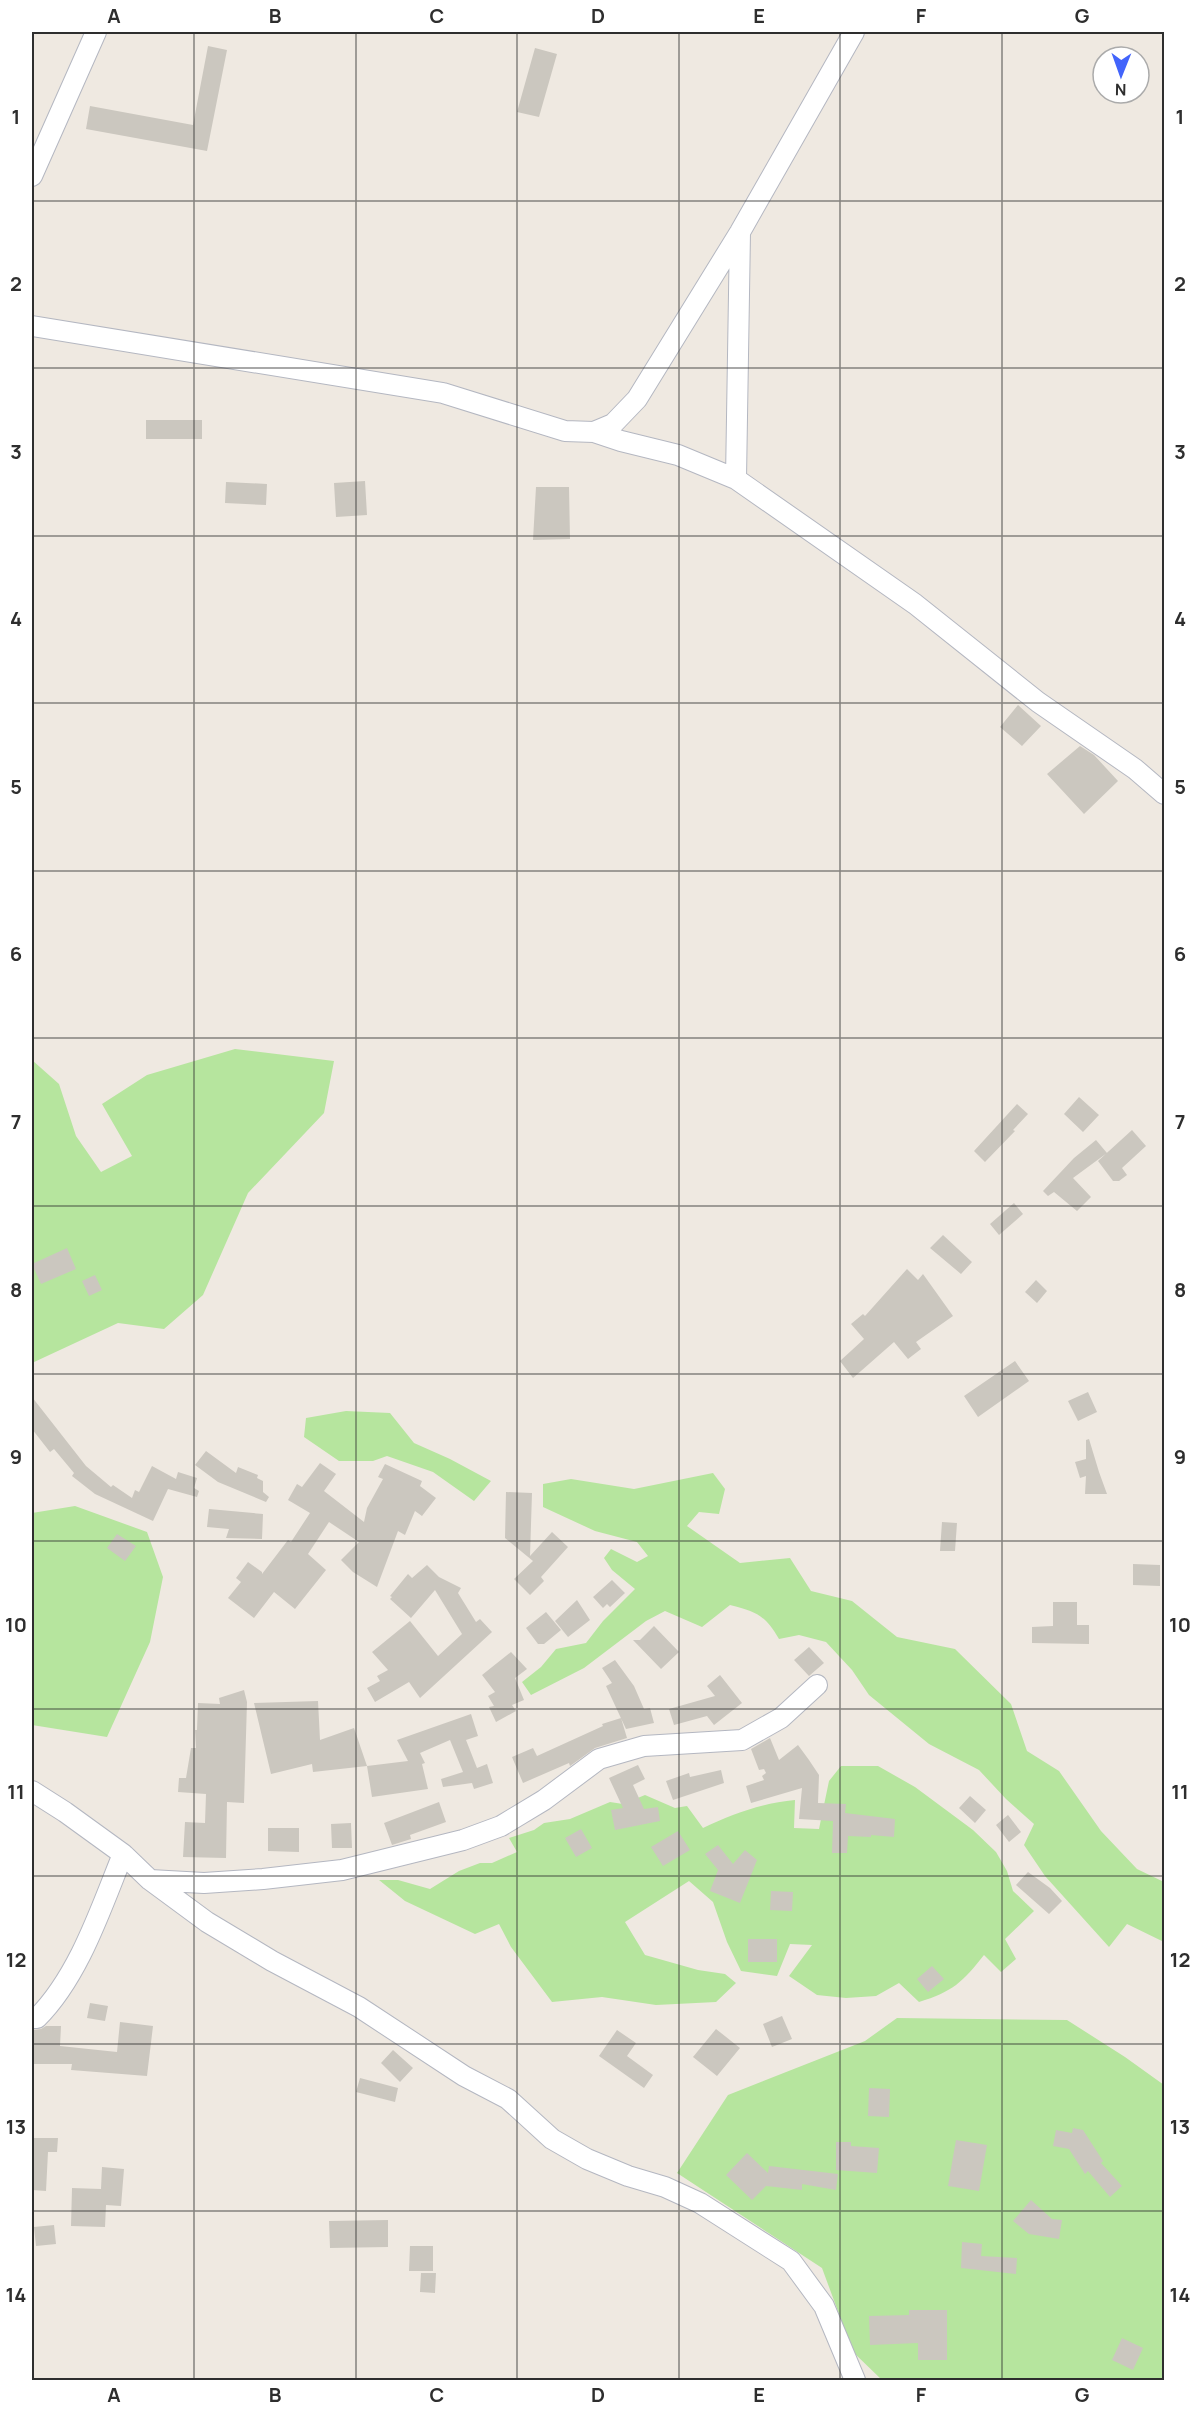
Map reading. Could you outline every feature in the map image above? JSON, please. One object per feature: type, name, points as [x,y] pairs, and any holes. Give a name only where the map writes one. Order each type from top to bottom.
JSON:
[{"type":"street","points":[[32,176],[96,32]]},
{"type":"street","points":[[594,432],[613,424],[637,399],[740,232],[854,32]]},
{"type":"street","points":[[736,479],[740,232]]},
{"type":"street","points":[[32,326],[443,393],[565,431],[594,432],[678,455],[736,479],[905,597],[1038,702],[1135,769],[1164,794]]},
{"type":"street","points":[[150,1880],[216,1882],[264,1880],[342,1870],[464,1840],[501,1826],[544,1800],[599,1759],[644,1746],[742,1740],[781,1718],[817,1685]]},
{"type":"street","points":[[32,1791],[123,1854],[150,1880],[207,1922],[272,1961],[359,2007],[464,2076],[508,2099],[552,2139],[587,2159],[628,2176],[665,2187],[700,2203],[791,2261],[824,2306],[855,2380]]},
{"type":"street","points":[[32,2018],[37,2018],[44,2011],[76,1963],[123,1854]]},
{"type":"green space","points":[[235,1049],[334,1061],[324,1113],[248,1193],[203,1295],[164,1329],[118,1323],[32,1363],[32,1060],[59,1084],[76,1136],[101,1172],[132,1156],[102,1104],[147,1075]]},
{"type":"green space","points":[[346,1411],[390,1413],[414,1443],[491,1481],[474,1501],[433,1472],[387,1456],[373,1461],[339,1461],[304,1437],[306,1418]]},
{"type":"green space","points":[[713,1473],[725,1489],[719,1514],[699,1512],[687,1526],[740,1563],[790,1558],[811,1591],[852,1601],[897,1637],[955,1649],[1011,1704],[1027,1751],[1059,1771],[1101,1831],[1137,1869],[1164,1882],[1164,1942],[1127,1924],[1109,1947],[1045,1876],[1024,1845],[1034,1824],[979,1770],[929,1744],[869,1695],[852,1670],[826,1642],[799,1635],[779,1639],[764,1620],[747,1610],[730,1605],[702,1627],[665,1611],[646,1621],[584,1668],[531,1695],[522,1682],[541,1667],[556,1649],[586,1643],[603,1621],[635,1589],[612,1570],[604,1558],[611,1549],[637,1562],[648,1556],[637,1542],[595,1531],[543,1507],[543,1484],[571,1479],[634,1489]]},
{"type":"green space","points":[[75,1506],[147,1532],[163,1577],[150,1642],[107,1737],[32,1725],[32,1513]]},
{"type":"green space","points":[[841,1766],[878,1766],[915,1787],[973,1830],[996,1852],[1007,1871],[1013,1891],[1034,1911],[1005,1939],[1016,1959],[1001,1972],[984,1955],[956,1985],[919,2002],[899,1983],[876,1996],[846,1998],[817,1995],[789,1976],[812,1945],[790,1944],[777,1976],[741,1971],[727,1942],[713,1902],[689,1881],[625,1922],[645,1955],[698,1970],[725,1974],[736,1983],[716,2002],[656,2005],[602,1997],[552,2002],[511,1947],[499,1924],[475,1934],[405,1901],[379,1880],[398,1880],[430,1889],[459,1871],[480,1863],[492,1863],[517,1852],[509,1838],[534,1830],[544,1823],[570,1819],[610,1802],[623,1804],[645,1795],[675,1808],[687,1806],[703,1828],[748,1810],[795,1800],[794,1828],[819,1829],[829,1781]]},
{"type":"green space","points":[[897,2018],[1067,2020],[1164,2085],[1164,2380],[882,2380],[853,2352],[822,2268],[677,2173],[728,2095],[865,2041]]},
{"type":"building","points":[[208,46],[227,50],[207,151],[86,129],[90,106],[193,125]]},
{"type":"building","points":[[535,48],[557,54],[539,117],[517,112]]},
{"type":"building","points":[[146,420],[202,420],[202,439],[146,439]]},
{"type":"building","points":[[365,481],[367,515],[336,517],[334,483]]},
{"type":"building","points":[[226,482],[267,484],[266,505],[225,503]]},
{"type":"building","points":[[536,487],[569,487],[570,539],[533,540]]},
{"type":"building","points":[[1018,705],[1041,726],[1022,746],[1000,727]]},
{"type":"building","points":[[1080,746],[1094,755],[1118,781],[1084,814],[1047,774]]},
{"type":"building","points":[[1079,1097],[1099,1115],[1083,1132],[1064,1114]]},
{"type":"building","points":[[1017,1104],[1028,1114],[985,1162],[974,1151]]},
{"type":"building","points":[[1132,1130],[1146,1146],[1122,1168],[1127,1175],[1119,1181],[1113,1181],[1098,1161]]},
{"type":"building","points":[[1096,1140],[1107,1153],[1073,1178],[1091,1197],[1077,1211],[1054,1192],[1048,1196],[1043,1191],[1074,1158]]},
{"type":"building","points":[[1014,1203],[1023,1214],[999,1235],[990,1224]]},
{"type":"building","points":[[943,1235],[972,1262],[961,1274],[930,1248]]},
{"type":"building","points":[[67,1248],[76,1269],[41,1284],[32,1264]]},
{"type":"building","points":[[907,1269],[918,1280],[923,1274],[953,1316],[916,1342],[921,1349],[908,1359],[894,1342],[853,1378],[840,1361],[864,1339],[851,1324],[863,1314],[865,1316]]},
{"type":"building","points":[[95,1275],[102,1290],[89,1296],[82,1281]]},
{"type":"building","points":[[1036,1280],[1047,1291],[1037,1303],[1025,1292]]},
{"type":"building","points":[[1015,1361],[1029,1381],[978,1417],[964,1396]]},
{"type":"building","points":[[1088,1392],[1097,1412],[1078,1421],[1068,1401]]},
{"type":"building","points":[[32,1397],[86,1466],[111,1487],[113,1485],[132,1498],[135,1490],[139,1492],[152,1466],[176,1479],[178,1472],[197,1478],[194,1488],[199,1491],[197,1497],[168,1489],[153,1521],[95,1494],[72,1476],[74,1473],[54,1449],[50,1452],[32,1429]]},
{"type":"building","points":[[1089,1439],[1107,1494],[1085,1494],[1086,1476],[1080,1478],[1075,1462],[1086,1459],[1086,1440]]},
{"type":"building","points":[[206,1451],[236,1473],[238,1467],[258,1475],[257,1478],[263,1481],[263,1492],[269,1497],[266,1502],[218,1482],[195,1465]]},
{"type":"building","points":[[320,1463],[336,1474],[324,1491],[364,1522],[367,1508],[383,1479],[378,1477],[385,1464],[422,1481],[420,1486],[436,1498],[422,1516],[415,1511],[405,1535],[398,1531],[377,1587],[353,1572],[341,1560],[359,1542],[329,1522],[308,1554],[326,1570],[295,1609],[274,1592],[254,1618],[228,1598],[241,1582],[236,1578],[248,1562],[262,1574],[288,1540],[291,1542],[310,1513],[288,1500],[297,1484],[302,1487]]},
{"type":"building","points":[[506,1492],[532,1493],[530,1556],[552,1532],[568,1547],[541,1577],[544,1581],[530,1595],[514,1579],[533,1561],[505,1538]]},
{"type":"building","points":[[209,1509],[263,1514],[262,1539],[226,1538],[229,1529],[207,1527]]},
{"type":"building","points":[[942,1522],[957,1523],[955,1551],[940,1551]]},
{"type":"building","points":[[117,1534],[136,1546],[125,1561],[107,1548]]},
{"type":"building","points":[[1133,1564],[1160,1565],[1160,1586],[1133,1585]]},
{"type":"building","points":[[427,1565],[439,1577],[461,1588],[458,1593],[476,1622],[480,1619],[492,1632],[420,1698],[409,1682],[375,1702],[367,1688],[380,1681],[377,1676],[388,1670],[372,1652],[410,1621],[438,1656],[462,1634],[435,1590],[411,1618],[390,1599],[408,1574],[412,1578]]},
{"type":"building","points":[[612,1580],[625,1593],[610,1607],[607,1604],[603,1608],[593,1597]]},
{"type":"building","points":[[577,1600],[590,1620],[568,1637],[555,1621]]},
{"type":"building","points":[[1053,1602],[1077,1602],[1077,1625],[1089,1625],[1089,1644],[1032,1643],[1032,1627],[1053,1626]]},
{"type":"building","points":[[546,1612],[561,1630],[544,1644],[538,1644],[526,1628]]},
{"type":"building","points":[[654,1626],[679,1652],[661,1669],[633,1640],[640,1640]]},
{"type":"building","points":[[809,1647],[824,1663],[809,1676],[794,1660]]},
{"type":"building","points":[[511,1652],[527,1669],[515,1678],[524,1700],[512,1705],[516,1711],[496,1722],[489,1707],[494,1706],[488,1696],[495,1692],[482,1675]]},
{"type":"building","points":[[615,1660],[634,1686],[644,1709],[650,1708],[654,1723],[626,1729],[606,1686],[612,1683],[602,1668]]},
{"type":"building","points":[[720,1675],[742,1703],[714,1725],[707,1716],[674,1725],[669,1709],[715,1696],[707,1686]]},
{"type":"building","points":[[244,1690],[247,1702],[244,1803],[227,1802],[226,1858],[183,1857],[185,1822],[205,1823],[206,1794],[178,1792],[179,1778],[186,1778],[191,1748],[196,1748],[198,1703],[220,1704],[219,1698]]},
{"type":"building","points":[[318,1701],[320,1740],[354,1728],[367,1766],[313,1772],[312,1764],[271,1774],[254,1703]]},
{"type":"building","points":[[471,1714],[478,1736],[466,1740],[477,1768],[487,1764],[493,1783],[474,1789],[472,1783],[443,1787],[441,1779],[463,1772],[450,1740],[420,1753],[425,1763],[422,1764],[428,1789],[372,1797],[367,1766],[408,1761],[397,1740]]},
{"type":"building","points":[[621,1718],[627,1738],[595,1748],[570,1766],[569,1763],[523,1783],[512,1757],[533,1748],[537,1756],[603,1726],[602,1724]]},
{"type":"building","points":[[770,1738],[779,1760],[798,1745],[819,1775],[818,1803],[846,1804],[845,1813],[895,1819],[894,1837],[848,1836],[847,1853],[832,1853],[833,1821],[799,1819],[802,1788],[751,1803],[746,1786],[764,1780],[762,1776],[766,1773],[764,1769],[759,1770],[751,1749]]},
{"type":"building","points":[[638,1765],[645,1779],[633,1785],[644,1809],[658,1807],[660,1821],[615,1830],[611,1810],[623,1808],[609,1778]]},
{"type":"building","points":[[721,1770],[724,1783],[673,1800],[666,1781],[689,1773],[690,1777]]},
{"type":"building","points":[[970,1796],[986,1810],[975,1823],[959,1808]]},
{"type":"building","points":[[439,1802],[446,1822],[410,1835],[411,1839],[392,1845],[384,1823]]},
{"type":"building","points":[[1008,1815],[1021,1832],[1009,1842],[996,1825]]},
{"type":"building","points":[[351,1823],[352,1848],[332,1848],[331,1824]]},
{"type":"building","points":[[268,1828],[299,1828],[299,1852],[268,1851]]},
{"type":"building","points":[[581,1829],[592,1848],[576,1857],[565,1838]]},
{"type":"building","points":[[678,1831],[690,1850],[663,1866],[651,1847]]},
{"type":"building","points":[[718,1845],[733,1864],[745,1850],[757,1860],[740,1903],[710,1891],[718,1870],[705,1854]]},
{"type":"building","points":[[1028,1872],[1050,1888],[1062,1901],[1049,1914],[1016,1885]]},
{"type":"building","points":[[771,1891],[793,1892],[792,1911],[770,1910]]},
{"type":"building","points":[[748,1939],[777,1939],[777,1962],[748,1962]]},
{"type":"building","points":[[932,1966],[944,1979],[928,1992],[917,1979]]},
{"type":"building","points":[[90,2003],[108,2006],[105,2021],[87,2018]]},
{"type":"building","points":[[782,2016],[792,2039],[772,2047],[763,2024]]},
{"type":"building","points":[[120,2022],[153,2026],[147,2076],[71,2070],[72,2064],[32,2064],[32,2030],[46,2026],[61,2026],[60,2046],[117,2052]]},
{"type":"building","points":[[716,2029],[740,2048],[717,2076],[693,2057]]},
{"type":"building","points":[[617,2030],[636,2043],[627,2056],[653,2075],[644,2088],[599,2056]]},
{"type":"building","points":[[393,2050],[413,2068],[400,2082],[381,2063]]},
{"type":"building","points":[[360,2078],[398,2088],[395,2102],[356,2092]]},
{"type":"building","points":[[869,2088],[890,2089],[889,2117],[868,2116]]},
{"type":"building","points":[[1073,2128],[1083,2130],[1103,2161],[1101,2163],[1122,2186],[1110,2197],[1088,2171],[1085,2174],[1069,2149],[1053,2146],[1056,2130],[1072,2133]]},
{"type":"building","points":[[32,2138],[58,2138],[57,2152],[48,2152],[46,2191],[32,2190]]},
{"type":"building","points":[[956,2140],[987,2145],[979,2191],[948,2186]]},
{"type":"building","points":[[836,2142],[851,2142],[851,2146],[879,2148],[877,2173],[836,2170]]},
{"type":"building","points":[[747,2153],[768,2173],[769,2166],[838,2174],[836,2190],[802,2184],[802,2190],[766,2186],[752,2200],[726,2175]]},
{"type":"building","points":[[102,2167],[124,2169],[121,2206],[106,2205],[105,2227],[71,2226],[72,2188],[101,2189]]},
{"type":"building","points":[[1031,2200],[1052,2219],[1062,2220],[1059,2239],[1029,2234],[1013,2221]]},
{"type":"building","points":[[388,2220],[388,2247],[330,2248],[329,2221]]},
{"type":"building","points":[[54,2225],[56,2244],[36,2246],[34,2227]]},
{"type":"building","points":[[962,2242],[982,2244],[981,2256],[1017,2258],[1016,2274],[961,2268]]},
{"type":"building","points":[[410,2246],[433,2246],[433,2271],[409,2271]]},
{"type":"building","points":[[421,2273],[436,2273],[435,2293],[420,2292]]},
{"type":"building","points":[[909,2310],[947,2310],[947,2360],[918,2360],[918,2343],[870,2345],[869,2316],[909,2315]]},
{"type":"building","points":[[1122,2338],[1143,2348],[1133,2370],[1112,2360]]}]
